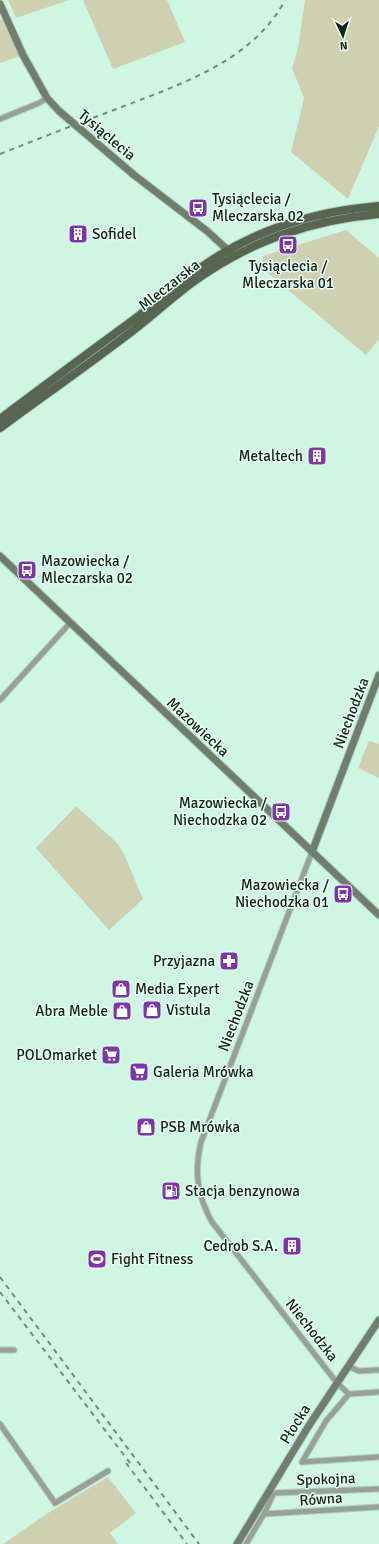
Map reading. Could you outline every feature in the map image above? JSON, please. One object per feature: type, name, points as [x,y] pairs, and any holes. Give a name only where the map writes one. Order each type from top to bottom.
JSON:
[{"type":"main road","name":"Mleczarska","points":[[0,419],[149,308],[188,276],[274,228],[330,212],[379,206]]},
{"type":"main road","name":"Mleczarska","points":[[0,428],[118,341],[231,253],[305,226],[332,220],[379,214]]},
{"type":"street","name":"Tysiąclecia","points":[[0,4],[23,54],[48,98],[74,125],[134,175],[188,215],[231,253]]},
{"type":"street","points":[[0,119],[39,104],[48,98]]},
{"type":"street","name":"Mazowiecka","points":[[0,556],[379,915]]},
{"type":"street","points":[[0,700],[70,623]]},
{"type":"street","name":"Niechodzka","points":[[349,1394],[337,1383],[212,1222],[202,1202],[197,1178],[198,1158],[201,1142],[379,675]]},
{"type":"street","name":"Płocka","points":[[237,1544],[308,1427],[379,1320]]},
{"type":"street","points":[[0,1350],[14,1350]]},
{"type":"street","points":[[348,1366],[359,1371],[379,1370]]},
{"type":"street","points":[[379,1392],[349,1394],[326,1421],[302,1462],[379,1457]]},
{"type":"street","points":[[0,1424],[55,1503],[108,1471]]},
{"type":"street","name":"Spokojna","points":[[264,1514],[274,1493],[379,1489]]},
{"type":"street","name":"Równa","points":[[264,1514],[379,1507]]},
{"type":"street","points":[[246,1544],[264,1514]]},
{"type":"green space","points":[[8,0],[69,0],[16,18]]},
{"type":"green space","points":[[83,0],[167,0],[185,42],[113,69]]},
{"type":"green space","points":[[305,0],[379,0],[379,126],[348,199],[291,152],[304,98],[292,68],[298,48]]},
{"type":"green space","points":[[6,18],[23,55],[0,63],[0,20]]},
{"type":"green space","points":[[346,230],[379,258],[379,339],[366,355],[262,268],[263,256]]},
{"type":"green space","points":[[369,741],[379,744],[379,778],[358,768]]},
{"type":"green space","points":[[76,806],[118,844],[124,854],[143,899],[109,930],[36,848]]},
{"type":"green space","points":[[108,1477],[136,1513],[110,1533],[118,1544],[3,1544],[48,1513]]},
{"type":"railway","points":[[0,154],[162,92],[210,70],[253,40],[271,22],[285,0]]},
{"type":"railway","points":[[0,1277],[199,1544]]},
{"type":"railway","points":[[0,1292],[133,1467]]},
{"type":"railway","points":[[126,1463],[187,1544]]},
{"type":"place","name":"Tysiąclecia / Mleczarska 02","points":[[198,208]]},
{"type":"place","name":"Sofidel","points":[[78,234]]},
{"type":"place","name":"Tysiąclecia / Mleczarska 01","points":[[288,245]]},
{"type":"place","name":"Metaltech","points":[[317,456]]},
{"type":"place","name":"Mazowiecka / Mleczarska 02","points":[[27,570]]},
{"type":"place","name":"Mazowiecka / Niechodzka 02","points":[[281,812]]},
{"type":"place","name":"Mazowiecka / Niechodzka 01","points":[[343,894]]},
{"type":"place","name":"Przyjazna","points":[[229,961]]},
{"type":"place","name":"Media Expert","points":[[121,989]]},
{"type":"place","name":"Vistula","points":[[152,1010]]},
{"type":"place","name":"Abra Meble","points":[[122,1011]]},
{"type":"place","name":"POLOmarket","points":[[111,1055]]},
{"type":"place","name":"Galeria Mrówka","points":[[139,1072]]},
{"type":"place","name":"PSB Mrówka","points":[[146,1127]]},
{"type":"place","name":"Stacja benzynowa","points":[[171,1191]]},
{"type":"place","name":"Cedrob S.A.","points":[[292,1246]]},
{"type":"place","name":"Fight Fitness","points":[[97,1259]]}]
